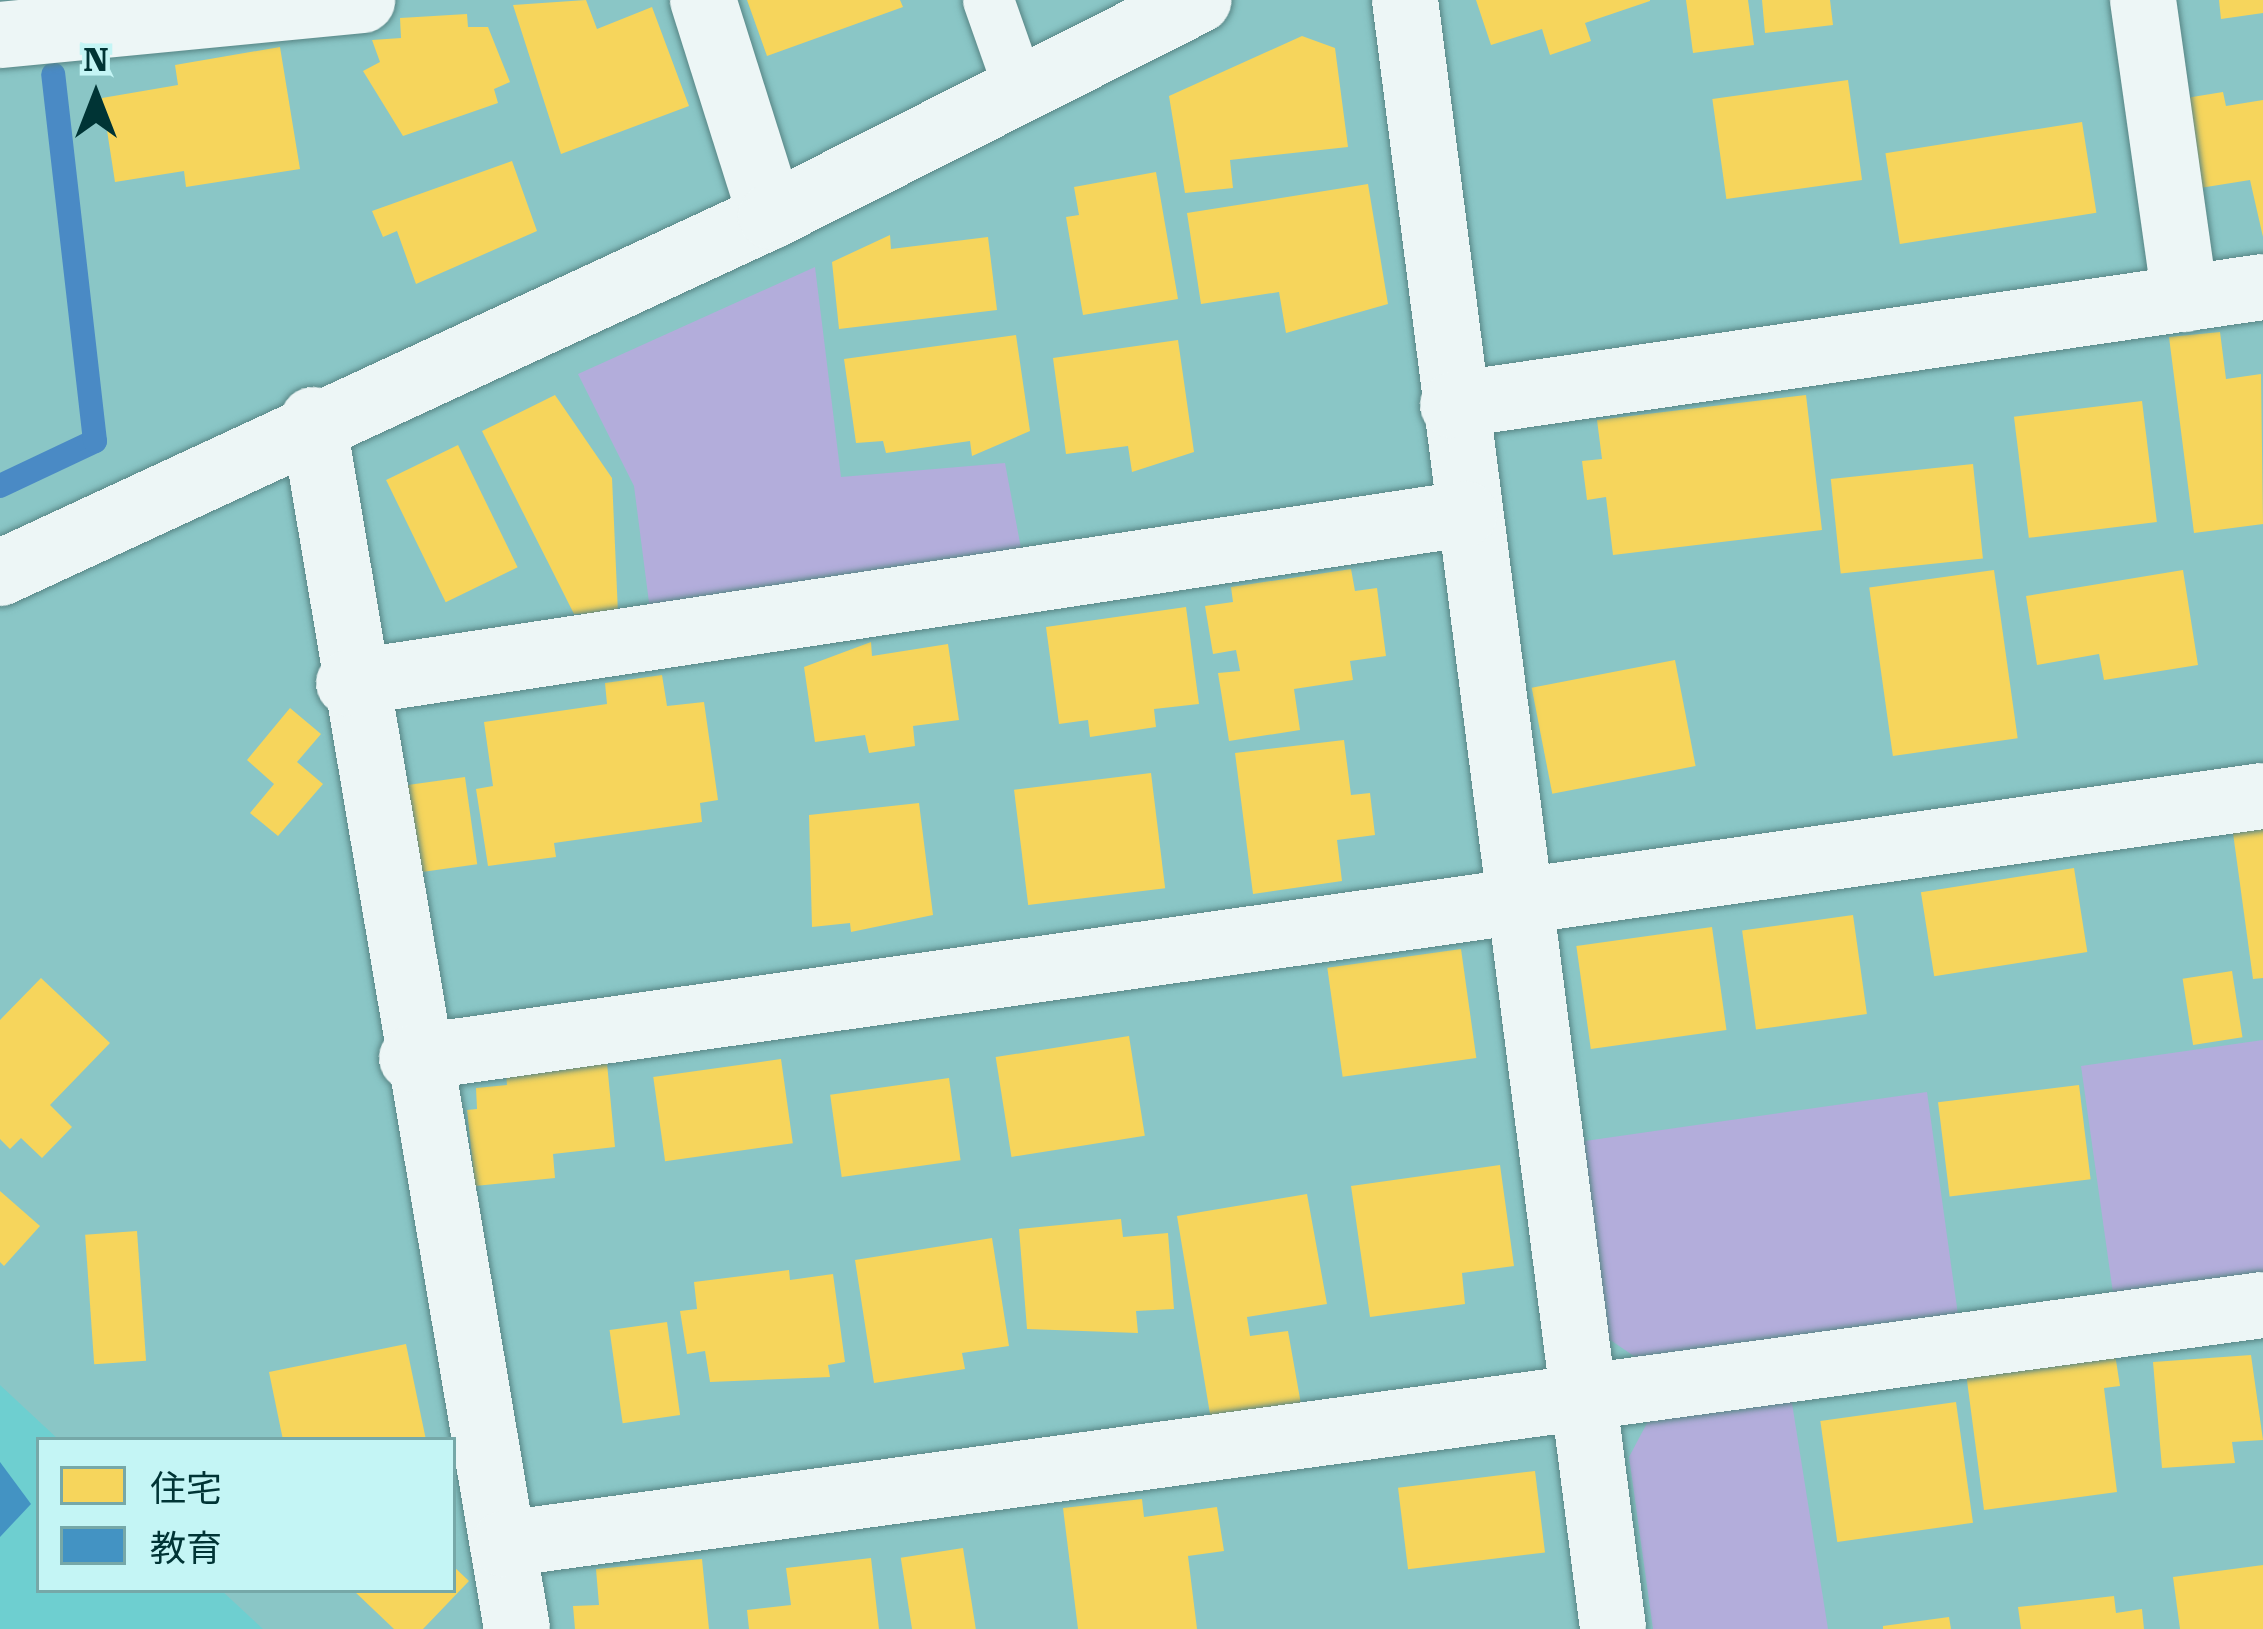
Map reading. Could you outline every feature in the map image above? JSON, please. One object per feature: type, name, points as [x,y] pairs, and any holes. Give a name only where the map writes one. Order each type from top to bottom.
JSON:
[{"type":"street","points":[[0,35],[362,0]]},
{"type":"street","points":[[703,0],[771,216]]},
{"type":"street","points":[[0,573],[313,420],[771,216],[1199,0]]},
{"type":"street","points":[[1405,0],[1464,514],[1613,1629]]},
{"type":"street","points":[[2143,0],[2185,299]]},
{"type":"street","points":[[1453,405],[2263,287]]},
{"type":"street","points":[[313,420],[349,683],[412,1058],[517,1629]]},
{"type":"street","points":[[349,683],[1464,514]]},
{"type":"street","points":[[412,1058],[2263,796]]},
{"type":"street","points":[[504,1544],[2263,1305]]},
{"type":"lane","points":[[988,0],[1020,91]]},
{"type":"shaded area","points":[[815,267],[841,477],[1005,463],[1023,559],[651,618],[634,486],[578,374]]},
{"type":"shaded area","points":[[2263,1040],[2263,1280],[2114,1300],[2081,1066]]},
{"type":"shaded area","points":[[1927,1092],[1959,1322],[1647,1365],[1606,1337],[1578,1142]]},
{"type":"shaded area","points":[[0,1385],[56,1437],[36,1437],[36,1593],[224,1593],[263,1629],[0,1629]]},
{"type":"shaded area","points":[[1791,1397],[1828,1629],[1653,1629],[1629,1457],[1654,1410]]},
{"type":"building: 住宅","points":[[586,0],[597,29],[652,7],[689,106],[561,154],[513,5]]},
{"type":"building: 住宅","points":[[747,0],[900,0],[903,7],[767,56]]},
{"type":"building: 住宅","points":[[1476,0],[1650,1],[1585,23],[1591,41],[1550,55],[1542,29],[1491,45]]},
{"type":"building: 住宅","points":[[1686,0],[1748,0],[1754,45],[1693,53]]},
{"type":"building: 住宅","points":[[1762,0],[1830,0],[1833,25],[1765,33]]},
{"type":"building: 住宅","points":[[2219,0],[2263,0],[2263,13],[2221,19]]},
{"type":"building: 住宅","points":[[467,14],[468,27],[488,27],[510,82],[494,89],[498,103],[403,136],[363,71],[380,62],[372,40],[401,38],[400,18]]},
{"type":"building: 住宅","points":[[1302,36],[1335,48],[1348,147],[1230,160],[1233,188],[1185,193],[1169,96]]},
{"type":"building: 住宅","points":[[280,47],[300,169],[186,187],[184,171],[115,182],[102,98],[178,85],[175,65]]},
{"type":"building: 住宅","points":[[1848,80],[1862,180],[1726,199],[1712,99]]},
{"type":"building: 住宅","points":[[2223,92],[2226,106],[2263,100],[2263,237],[2250,180],[2200,188],[2186,98]]},
{"type":"building: 住宅","points":[[2082,122],[2096,213],[1900,244],[1885,153]]},
{"type":"building: 住宅","points":[[512,161],[537,231],[416,284],[397,231],[383,237],[372,211]]},
{"type":"building: 住宅","points":[[1156,172],[1178,299],[1083,315],[1066,217],[1079,215],[1074,187]]},
{"type":"building: 住宅","points":[[1368,184],[1388,304],[1286,333],[1279,292],[1201,304],[1187,213]]},
{"type":"building: 住宅","points":[[890,235],[891,249],[988,237],[997,310],[839,329],[832,262]]},
{"type":"building: 住宅","points":[[2220,332],[2226,379],[2261,374],[2263,524],[2194,533],[2169,337]]},
{"type":"building: 住宅","points":[[1016,335],[1030,431],[972,456],[970,441],[886,453],[883,441],[856,443],[844,359]]},
{"type":"building: 住宅","points":[[1178,340],[1194,452],[1132,472],[1128,446],[1066,454],[1053,358]]},
{"type":"building: 住宅","points":[[555,395],[612,478],[618,613],[574,614],[482,431]]},
{"type":"building: 住宅","points":[[1806,395],[1822,530],[1613,555],[1606,497],[1587,500],[1582,461],[1602,459],[1597,420]]},
{"type":"building: 住宅","points":[[2142,401],[2157,522],[2029,538],[2014,417]]},
{"type":"building: 住宅","points":[[458,445],[518,567],[446,602],[386,480]]},
{"type":"building: 住宅","points":[[1973,464],[1983,558],[1841,573],[1831,479]]},
{"type":"building: 住宅","points":[[1351,569],[1355,591],[1377,588],[1386,656],[1350,661],[1353,680],[1294,689],[1300,730],[1229,741],[1218,673],[1240,671],[1236,650],[1213,654],[1205,606],[1233,602],[1231,587]]},
{"type":"building: 住宅","points":[[1994,570],[2018,738],[1893,756],[1869,588]]},
{"type":"building: 住宅","points":[[2183,570],[2198,665],[2104,680],[2099,654],[2037,665],[2026,596]]},
{"type":"building: 住宅","points":[[1186,607],[1199,704],[1154,709],[1156,727],[1090,737],[1088,720],[1059,724],[1046,627]]},
{"type":"building: 住宅","points":[[871,642],[872,656],[948,644],[959,720],[913,726],[915,746],[869,753],[865,735],[815,742],[804,667]]},
{"type":"building: 住宅","points":[[1675,660],[1696,766],[1552,794],[1532,688]]},
{"type":"building: 住宅","points":[[662,675],[667,706],[704,702],[718,800],[700,803],[702,822],[554,843],[556,857],[488,866],[476,789],[493,786],[484,722],[607,704],[605,683]]},
{"type":"building: 住宅","points":[[290,708],[321,734],[297,762],[323,784],[278,836],[250,813],[274,784],[247,760]]},
{"type":"building: 住宅","points":[[1344,740],[1351,795],[1370,793],[1375,835],[1337,840],[1342,881],[1253,894],[1235,753]]},
{"type":"building: 住宅","points":[[1151,773],[1165,888],[1028,905],[1014,790]]},
{"type":"building: 住宅","points":[[465,777],[477,864],[415,873],[403,786]]},
{"type":"building: 住宅","points":[[919,803],[933,915],[851,932],[850,923],[812,927],[809,815]]},
{"type":"building: 住宅","points":[[2263,829],[2263,978],[2253,979],[2233,833]]},
{"type":"building: 住宅","points":[[2074,868],[2087,952],[1934,976],[1921,892]]},
{"type":"building: 住宅","points":[[1853,915],[1867,1014],[1756,1030],[1742,931]]},
{"type":"building: 住宅","points":[[1712,927],[1726,1030],[1591,1049],[1576,946]]},
{"type":"building: 住宅","points":[[1461,949],[1476,1058],[1343,1077],[1327,968]]},
{"type":"building: 住宅","points":[[2232,971],[2242,1037],[2193,1045],[2183,979]]},
{"type":"building: 住宅","points":[[41,978],[110,1043],[50,1105],[72,1127],[42,1158],[21,1138],[10,1149],[0,1139],[0,1020]]},
{"type":"building: 住宅","points":[[1129,1036],[1145,1136],[1011,1157],[996,1057]]},
{"type":"building: 住宅","points":[[781,1059],[793,1143],[665,1161],[653,1077]]},
{"type":"building: 住宅","points":[[607,1063],[615,1147],[553,1154],[555,1178],[475,1186],[467,1110],[477,1109],[476,1088],[507,1085],[506,1073]]},
{"type":"building: 住宅","points":[[949,1078],[961,1160],[842,1177],[830,1095]]},
{"type":"building: 住宅","points":[[2079,1085],[2091,1179],[1950,1197],[1938,1102]]},
{"type":"building: 住宅","points":[[1500,1165],[1514,1266],[1462,1273],[1465,1304],[1370,1317],[1351,1186]]},
{"type":"building: 住宅","points":[[0,1191],[40,1226],[4,1266],[0,1262]]},
{"type":"building: 住宅","points":[[1307,1194],[1327,1304],[1247,1317],[1250,1336],[1288,1331],[1302,1410],[1212,1426],[1177,1216]]},
{"type":"building: 住宅","points":[[1121,1219],[1123,1237],[1168,1233],[1174,1309],[1136,1311],[1138,1333],[1027,1329],[1019,1229]]},
{"type":"building: 住宅","points":[[137,1231],[146,1361],[94,1364],[85,1235]]},
{"type":"building: 住宅","points":[[992,1238],[1009,1346],[962,1353],[965,1369],[874,1383],[855,1260]]},
{"type":"building: 住宅","points":[[789,1270],[790,1280],[833,1274],[845,1362],[828,1365],[830,1377],[710,1382],[705,1351],[687,1354],[680,1311],[697,1309],[694,1282]]},
{"type":"building: 住宅","points":[[667,1322],[680,1415],[623,1423],[610,1330]]},
{"type":"building: 住宅","points":[[406,1344],[425,1437],[282,1437],[269,1372]]},
{"type":"building: 住宅","points":[[2115,1354],[2120,1386],[2104,1388],[2117,1492],[1984,1510],[1966,1373]]},
{"type":"building: 住宅","points":[[2251,1355],[2263,1440],[2232,1442],[2235,1463],[2162,1468],[2153,1362]]},
{"type":"building: 住宅","points":[[1956,1402],[1973,1523],[1837,1542],[1820,1421]]},
{"type":"building: 住宅","points":[[1535,1471],[1545,1552],[1408,1569],[1398,1488]]},
{"type":"building: 住宅","points":[[1142,1499],[1144,1517],[1217,1507],[1224,1551],[1188,1556],[1197,1629],[1078,1629],[1063,1508]]},
{"type":"building: 住宅","points":[[963,1548],[976,1629],[912,1629],[901,1558]]},
{"type":"building: 住宅","points":[[871,1558],[879,1629],[749,1629],[747,1610],[791,1605],[786,1568]]},
{"type":"building: 住宅","points":[[702,1559],[709,1629],[575,1629],[573,1606],[599,1605],[596,1569]]},
{"type":"building: 住宅","points":[[2263,1565],[2263,1629],[2180,1629],[2173,1577]]},
{"type":"building: 住宅","points":[[456,1569],[469,1581],[423,1629],[394,1629],[356,1593],[456,1593]]},
{"type":"building: 住宅","points":[[2114,1596],[2116,1613],[2142,1609],[2144,1629],[2021,1629],[2018,1607]]},
{"type":"building: 住宅","points":[[1949,1617],[1951,1629],[1883,1629],[1883,1626]]},
{"type":"building: 教育","points":[[0,1462],[31,1504],[0,1537]]},
{"type":"waterway","points":[[0,486],[95,441],[53,74]]}]
